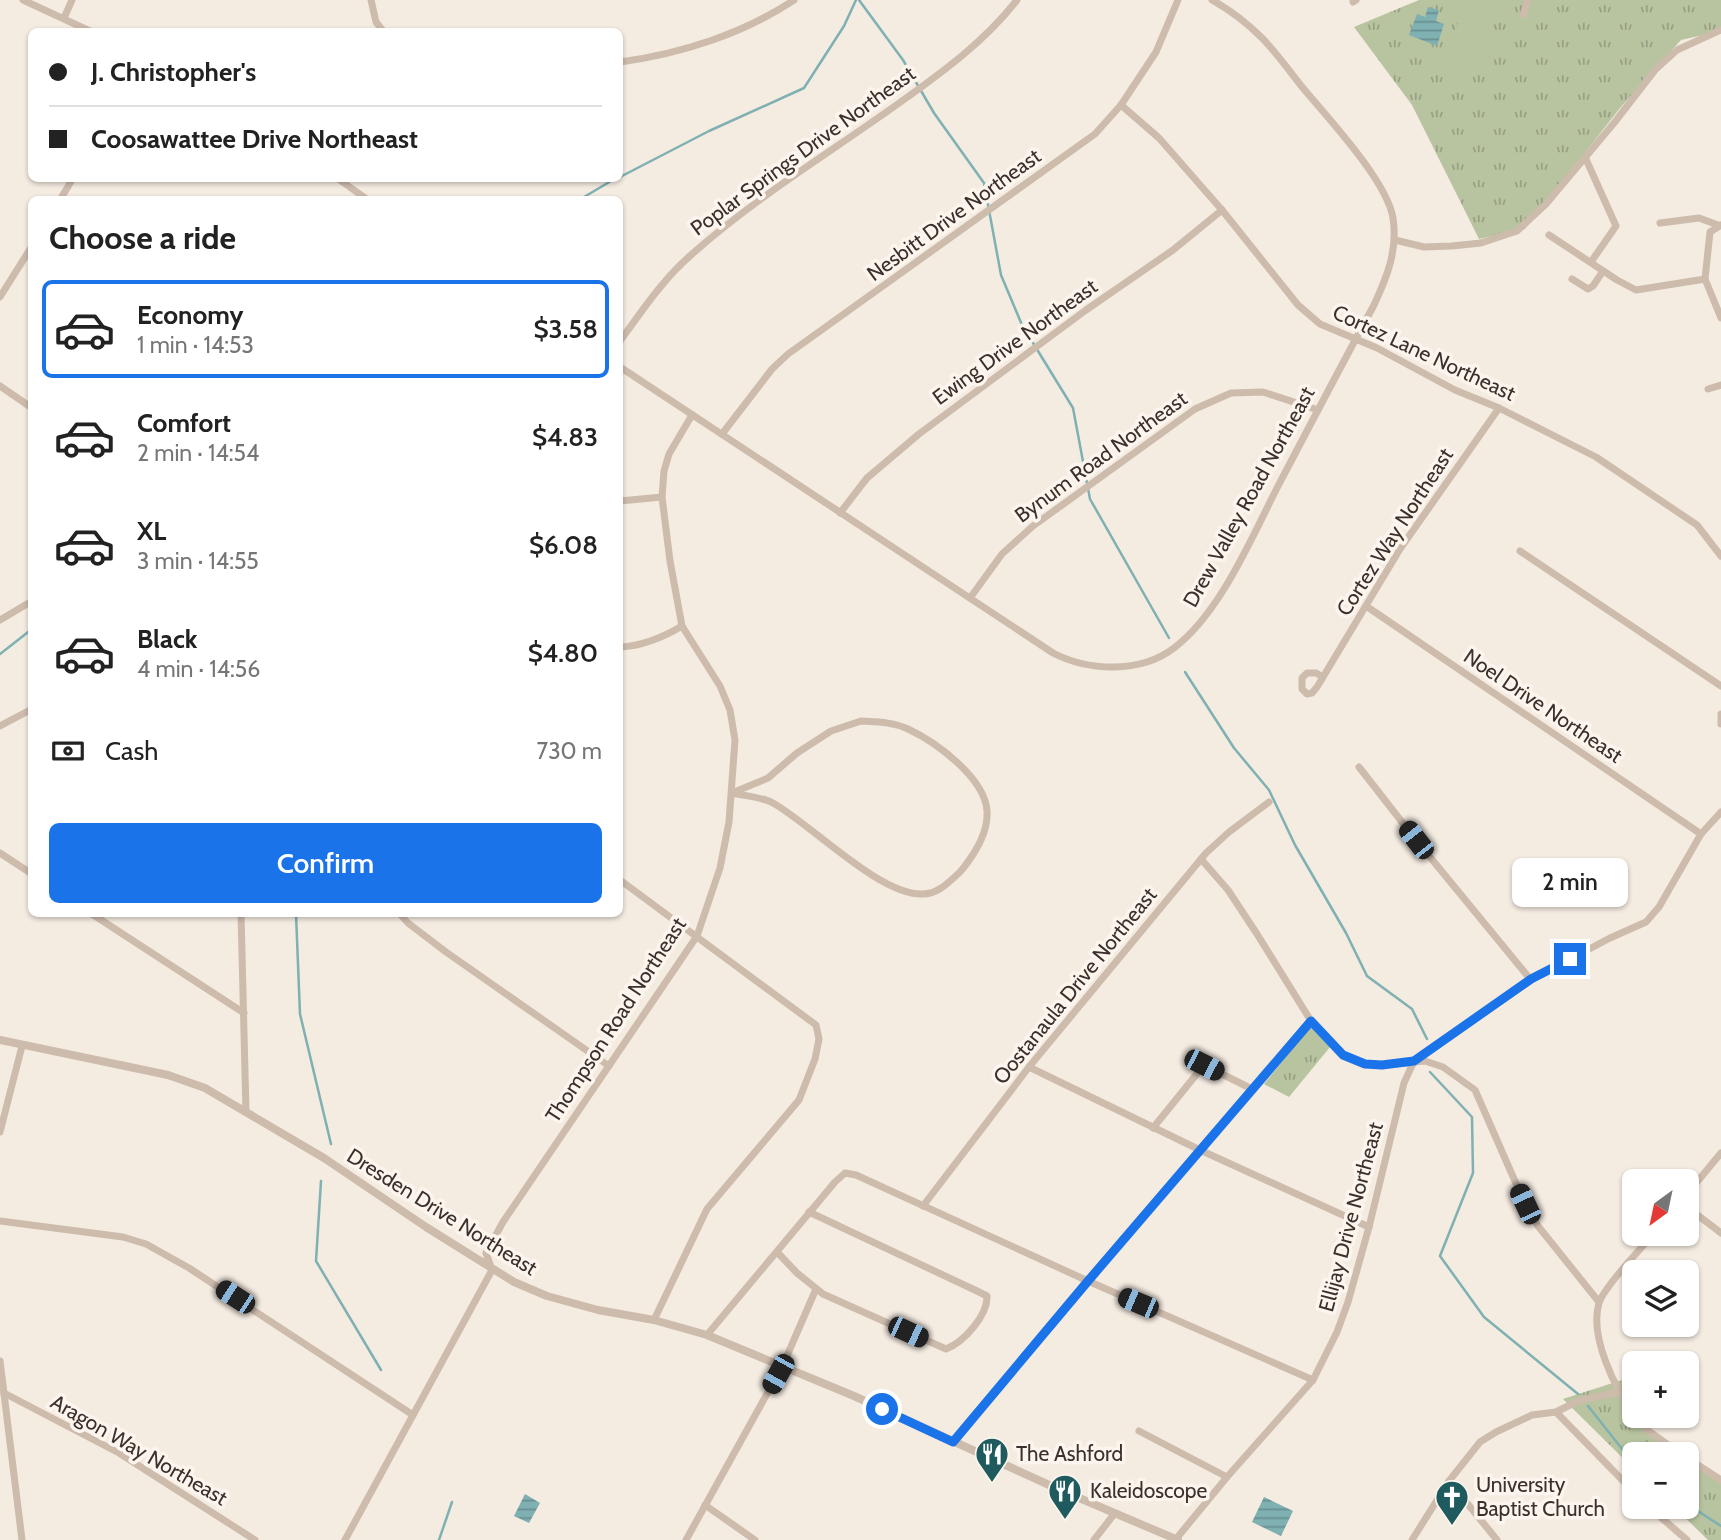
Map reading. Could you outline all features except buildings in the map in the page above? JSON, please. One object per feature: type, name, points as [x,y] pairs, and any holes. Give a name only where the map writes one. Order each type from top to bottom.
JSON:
[{"type":"street","points":[[23,0],[84,28]]},
{"type":"street","points":[[64,18],[72,0]]},
{"type":"street","points":[[371,0],[376,22],[381,28]]},
{"type":"street","points":[[623,62],[659,57],[730,33],[794,0]]},
{"type":"street","name":"Poplar Springs Drive Northeast","points":[[623,337],[661,286],[688,257],[758,202],[876,120],[980,42],[1017,0]]},
{"type":"street","name":"Nesbitt Drive Northeast","points":[[722,435],[772,369],[788,354],[1095,134],[1121,105],[1156,52],[1178,0]]},
{"type":"street","name":"Drew Valley Road Northeast","points":[[623,369],[1069,661],[1092,667],[1124,666],[1147,661],[1172,650],[1193,632],[1212,608],[1388,276],[1395,240],[1389,203],[1373,176],[1264,39],[1212,0]]},
{"type":"street","points":[[1523,15],[1528,0]]},
{"type":"street","points":[[1395,240],[1424,247],[1452,246],[1481,243],[1517,231],[1546,204],[1655,70],[1677,50],[1721,30]]},
{"type":"street","name":"Cortez Lane Northeast","points":[[1121,105],[1159,138],[1222,210],[1298,305],[1320,324],[1377,348],[1455,390],[1499,408],[1596,457],[1697,525],[1721,556]]},
{"type":"street","points":[[1585,157],[1616,226],[1591,262]]},
{"type":"street","points":[[343,182],[362,196]]},
{"type":"street","name":"Ewing Drive Northeast","points":[[840,513],[867,478],[919,434],[1086,310],[1173,250],[1222,210]]},
{"type":"street","points":[[1660,223],[1699,218],[1719,225]]},
{"type":"street","points":[[1719,225],[1710,232],[1705,279],[1721,318]]},
{"type":"street","points":[[1549,235],[1636,290],[1705,279]]},
{"type":"street","points":[[0,297],[28,252]]},
{"type":"street","points":[[1572,279],[1588,289],[1603,271]]},
{"type":"street","points":[[1708,388],[1721,385]]},
{"type":"street","points":[[0,386],[28,405]]},
{"type":"street","name":"Bynum Road Northeast","points":[[970,598],[1002,554],[1033,526],[1195,409],[1231,393],[1263,392],[1318,410]]},
{"type":"street","name":"Cortez Way Northeast","points":[[1323,677],[1400,549],[1499,408]]},
{"type":"street","name":"Thompson Road Northeast","points":[[492,1270],[486,1253],[503,1222],[697,936],[720,868],[729,822],[735,740],[730,710],[720,686],[682,626],[662,497],[664,471],[669,454],[692,415]]},
{"type":"street","points":[[623,501],[662,497]]},
{"type":"street","points":[[1520,551],[1721,686]]},
{"type":"street","points":[[0,620],[28,603]]},
{"type":"street","name":"Noel Drive Northeast","points":[[1366,606],[1701,834]]},
{"type":"street","points":[[623,647],[662,638],[682,626]]},
{"type":"street","points":[[0,726],[28,711]]},
{"type":"street","points":[[1721,714],[1721,724]]},
{"type":"street","points":[[861,721],[887,723],[929,741],[959,763],[979,790],[987,810],[985,829],[979,846],[962,871],[938,891],[922,894],[905,891],[880,880],[771,802],[732,793],[768,778],[797,753],[831,731],[861,721]]},
{"type":"street","points":[[1359,767],[1531,979]]},
{"type":"street","name":"Oostanaula Drive Northeast","points":[[923,1206],[1029,1067],[1201,859],[1216,842],[1269,802]]},
{"type":"street","points":[[1414,1061],[1531,979],[1646,922],[1659,907],[1701,834],[1721,812]]},
{"type":"street","points":[[0,853],[28,871]]},
{"type":"street","points":[[1201,859],[1227,890],[1257,934],[1311,1021],[1343,1055],[1365,1064],[1382,1065],[1425,1060],[1443,1067],[1475,1090],[1525,1204],[1538,1226],[1599,1302]]},
{"type":"street","points":[[623,882],[816,1025],[819,1039],[815,1059],[799,1100],[706,1209],[654,1320]]},
{"type":"street","points":[[97,917],[244,1013]]},
{"type":"street","points":[[241,917],[246,1112]]},
{"type":"street","points":[[403,917],[446,952],[609,1066]]},
{"type":"street","points":[[953,1442],[1311,1021]]},
{"type":"street","name":"Dresden Drive Northeast","points":[[0,1040],[168,1074],[205,1088],[324,1158],[492,1270],[547,1296],[707,1335],[783,1365],[1177,1540]]},
{"type":"street","points":[[0,1132],[22,1046]]},
{"type":"street","name":"Ellijay Drive Northeast","points":[[1177,1540],[1227,1477],[1313,1380],[1337,1332],[1369,1227],[1404,1083],[1414,1061]]},
{"type":"street","points":[[1153,1128],[1204,1065],[1252,1089]]},
{"type":"street","points":[[1029,1067],[1153,1128],[1369,1227]]},
{"type":"street","points":[[1699,1180],[1721,1153]]},
{"type":"street","points":[[707,1335],[809,1212],[845,1173],[856,1175],[1313,1380]]},
{"type":"street","points":[[777,1252],[823,1294],[946,1349],[956,1345],[988,1306],[987,1296],[978,1291],[809,1212]]},
{"type":"street","points":[[1699,1216],[1721,1233]]},
{"type":"street","points":[[0,1221],[123,1237],[146,1244],[189,1268],[413,1415]]},
{"type":"street","points":[[1622,1397],[1598,1338],[1599,1302],[1644,1246]]},
{"type":"street","points":[[345,1540],[492,1270]]},
{"type":"street","points":[[686,1540],[783,1365],[816,1289]]},
{"type":"street","points":[[0,1361],[22,1540]]},
{"type":"street","name":"Aragon Way Northeast","points":[[4,1392],[119,1453],[256,1540]]},
{"type":"street","points":[[1412,1540],[1449,1481],[1480,1442],[1532,1415],[1556,1412],[1578,1401],[1618,1392]]},
{"type":"street","points":[[1556,1412],[1622,1480]]},
{"type":"street","points":[[1645,1428],[1664,1442]]},
{"type":"street","points":[[1139,1431],[1227,1477]]},
{"type":"street","points":[[1699,1466],[1721,1480]]},
{"type":"street","points":[[1449,1481],[1497,1540]]},
{"type":"street","points":[[705,1505],[755,1540]]},
{"type":"street","points":[[1094,1540],[1115,1513]]},
{"type":"street","points":[[1663,1519],[1687,1540]]},
{"type":"green space","points":[[1419,0],[1721,0],[1721,31],[1681,40],[1620,108],[1525,229],[1479,239],[1412,105],[1354,27]]},
{"type":"green space","points":[[1466,0],[1490,6],[1482,28],[1496,34],[1487,59],[1472,54],[1466,70],[1444,62]]},
{"type":"green space","points":[[1311,1026],[1330,1047],[1289,1097],[1264,1084]]},
{"type":"green space","points":[[1622,1380],[1622,1428],[1650,1428],[1669,1442],[1622,1442],[1622,1457],[1563,1399]]},
{"type":"green space","points":[[1699,1464],[1721,1480],[1721,1540],[1708,1540],[1686,1519],[1699,1519]]},
{"type":"water","points":[[1428,7],[1439,10],[1436,21],[1444,24],[1437,46],[1409,35],[1417,14],[1425,17]]},
{"type":"water","points":[[525,1494],[540,1503],[529,1523],[514,1516]]},
{"type":"water","points":[[1264,1497],[1293,1511],[1281,1536],[1252,1522]]},
{"type":"waterway","points":[[623,175],[709,131],[804,88],[844,26],[856,0]]},
{"type":"waterway","points":[[859,0],[903,60],[934,113],[984,183],[1001,275],[1022,325],[1073,408],[1090,499],[1169,638]]},
{"type":"waterway","points":[[586,196],[609,182]]},
{"type":"waterway","points":[[0,654],[28,632]]},
{"type":"waterway","points":[[1185,672],[1234,748],[1269,790],[1295,845],[1346,933],[1367,976],[1412,1009],[1427,1039]]},
{"type":"waterway","points":[[296,917],[300,1014],[331,1144]]},
{"type":"waterway","points":[[1430,1072],[1472,1117],[1473,1173],[1440,1256],[1484,1317],[1578,1394]]},
{"type":"waterway","points":[[321,1181],[316,1261],[381,1370]]},
{"type":"waterway","points":[[1588,1406],[1622,1449]]},
{"type":"waterway","points":[[439,1540],[452,1502]]},
{"type":"waterway","points":[[1699,1512],[1721,1526]]},
{"type":"place","name":"The Ashford","points":[[992,1484]]},
{"type":"place","name":"Kaleidoscope","points":[[1065,1521]]},
{"type":"place","name":"University Baptist Church","points":[[1452,1527]]},
{"type":"route","points":[[882,1409],[953,1442],[1311,1021],[1343,1055],[1365,1064],[1414,1061],[1531,979],[1570,959]]}]
